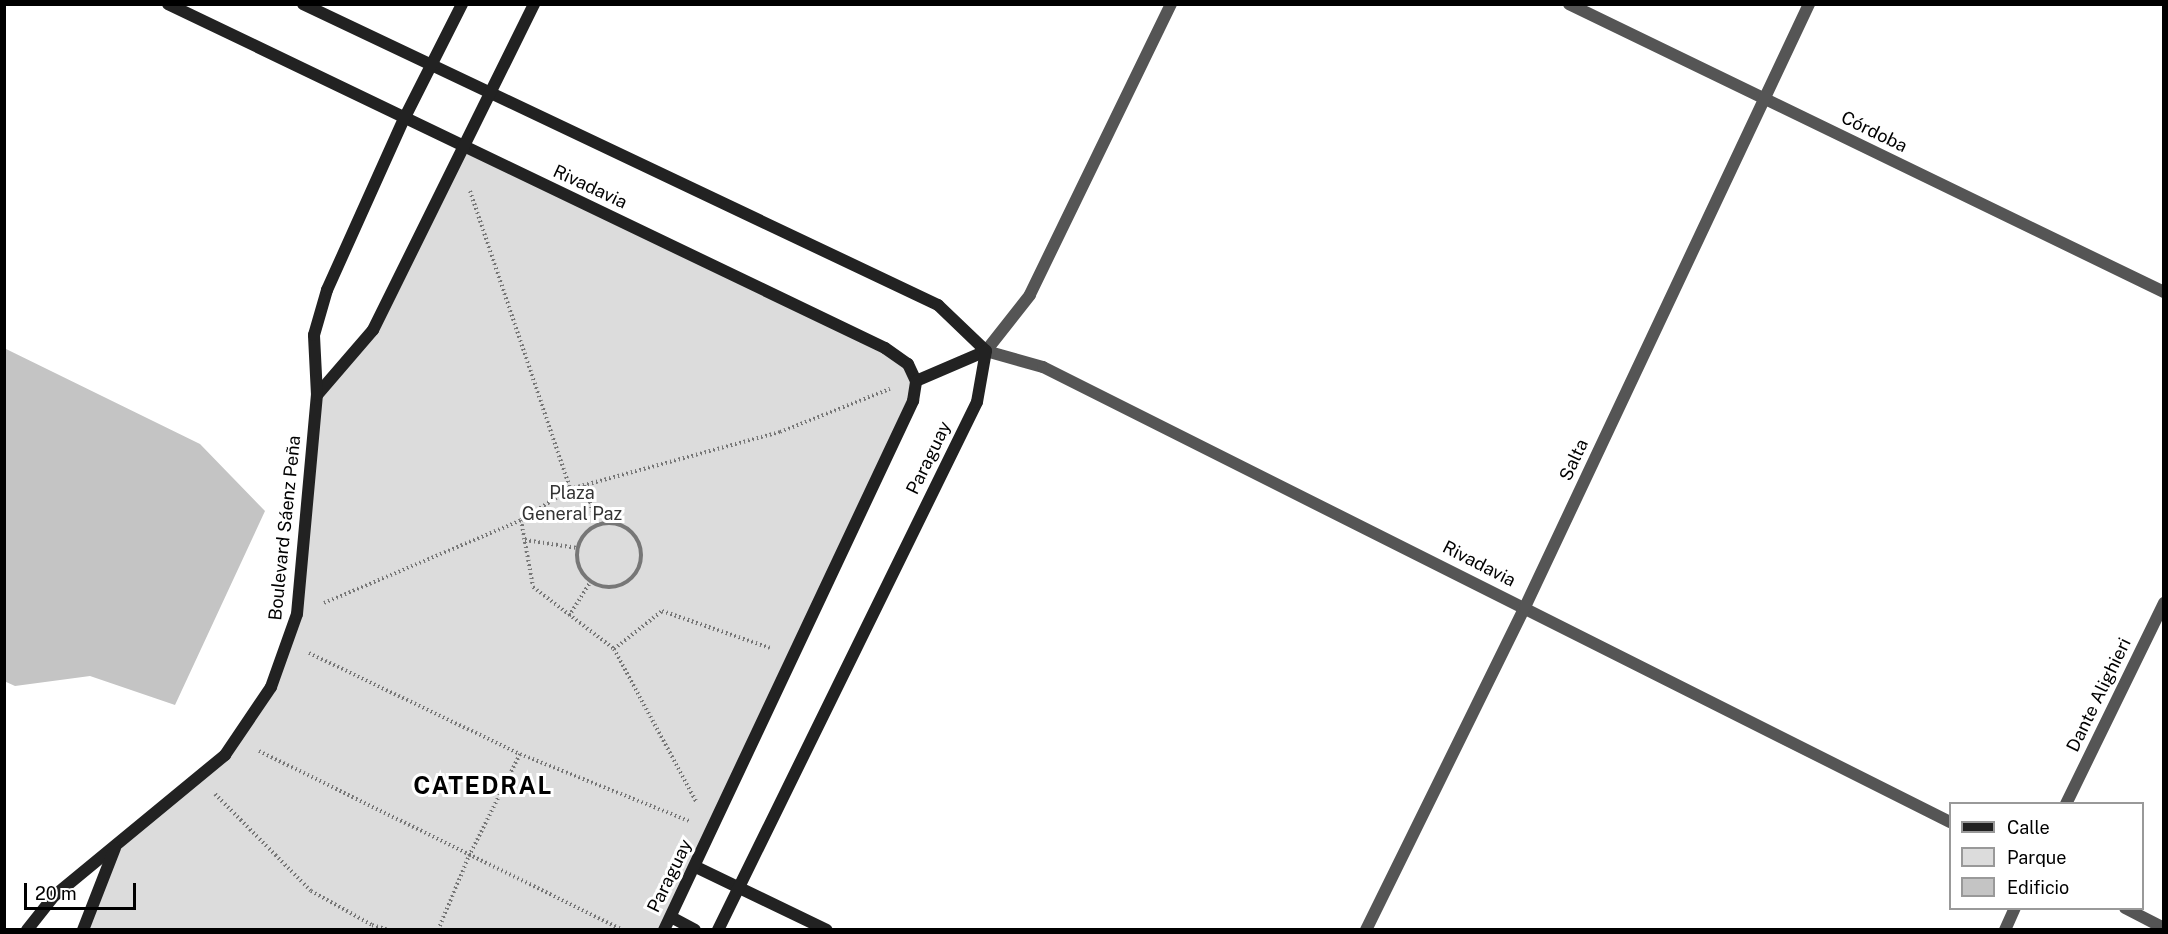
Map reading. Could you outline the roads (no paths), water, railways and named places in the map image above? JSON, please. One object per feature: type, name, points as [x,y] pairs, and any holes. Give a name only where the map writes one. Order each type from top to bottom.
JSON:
[{"type":"main road","name":"Rivadavia","points":[[168,4],[885,348],[908,364],[916,381]]},
{"type":"main road","name":"Rivadavia","points":[[303,4],[938,305],[987,351]]},
{"type":"main road","name":"Boulevard Sáenz Peña","points":[[27,930],[54,896],[200,779],[237,740],[271,687],[289,644],[297,614],[318,395],[314,335],[327,290],[404,119],[462,4]]},
{"type":"main road","points":[[318,395],[374,330],[462,146],[491,95],[534,4]]},
{"type":"main road","points":[[916,381],[987,351]]},
{"type":"main road","name":"Paraguay","points":[[718,930],[976,402],[987,351]]},
{"type":"main road","name":"Paraguay","points":[[664,930],[696,867],[792,655],[913,401],[916,381]]},
{"type":"main road","points":[[83,930],[115,847]]},
{"type":"main road","points":[[696,867],[827,930]]},
{"type":"main road","points":[[671,917],[695,930]]},
{"type":"street","name":"Paraguay","points":[[987,351],[1030,296],[1171,4]]},
{"type":"street","name":"Córdoba","points":[[1569,4],[2163,292]]},
{"type":"street","name":"Salta","points":[[1366,930],[1525,607],[1809,4]]},
{"type":"street","name":"Rivadavia","points":[[987,351],[1043,367],[1949,821]]},
{"type":"street","name":"Dante Alighieri","points":[[2067,802],[2163,603]]},
{"type":"street","points":[[2005,930],[2015,910]]},
{"type":"street","points":[[2127,910],[2163,928]]},
{"type":"district","name":"CATEDRAL","points":[[483,786]]},
{"type":"park label","name":"Plaza General Paz","points":[[572,504]]}]
